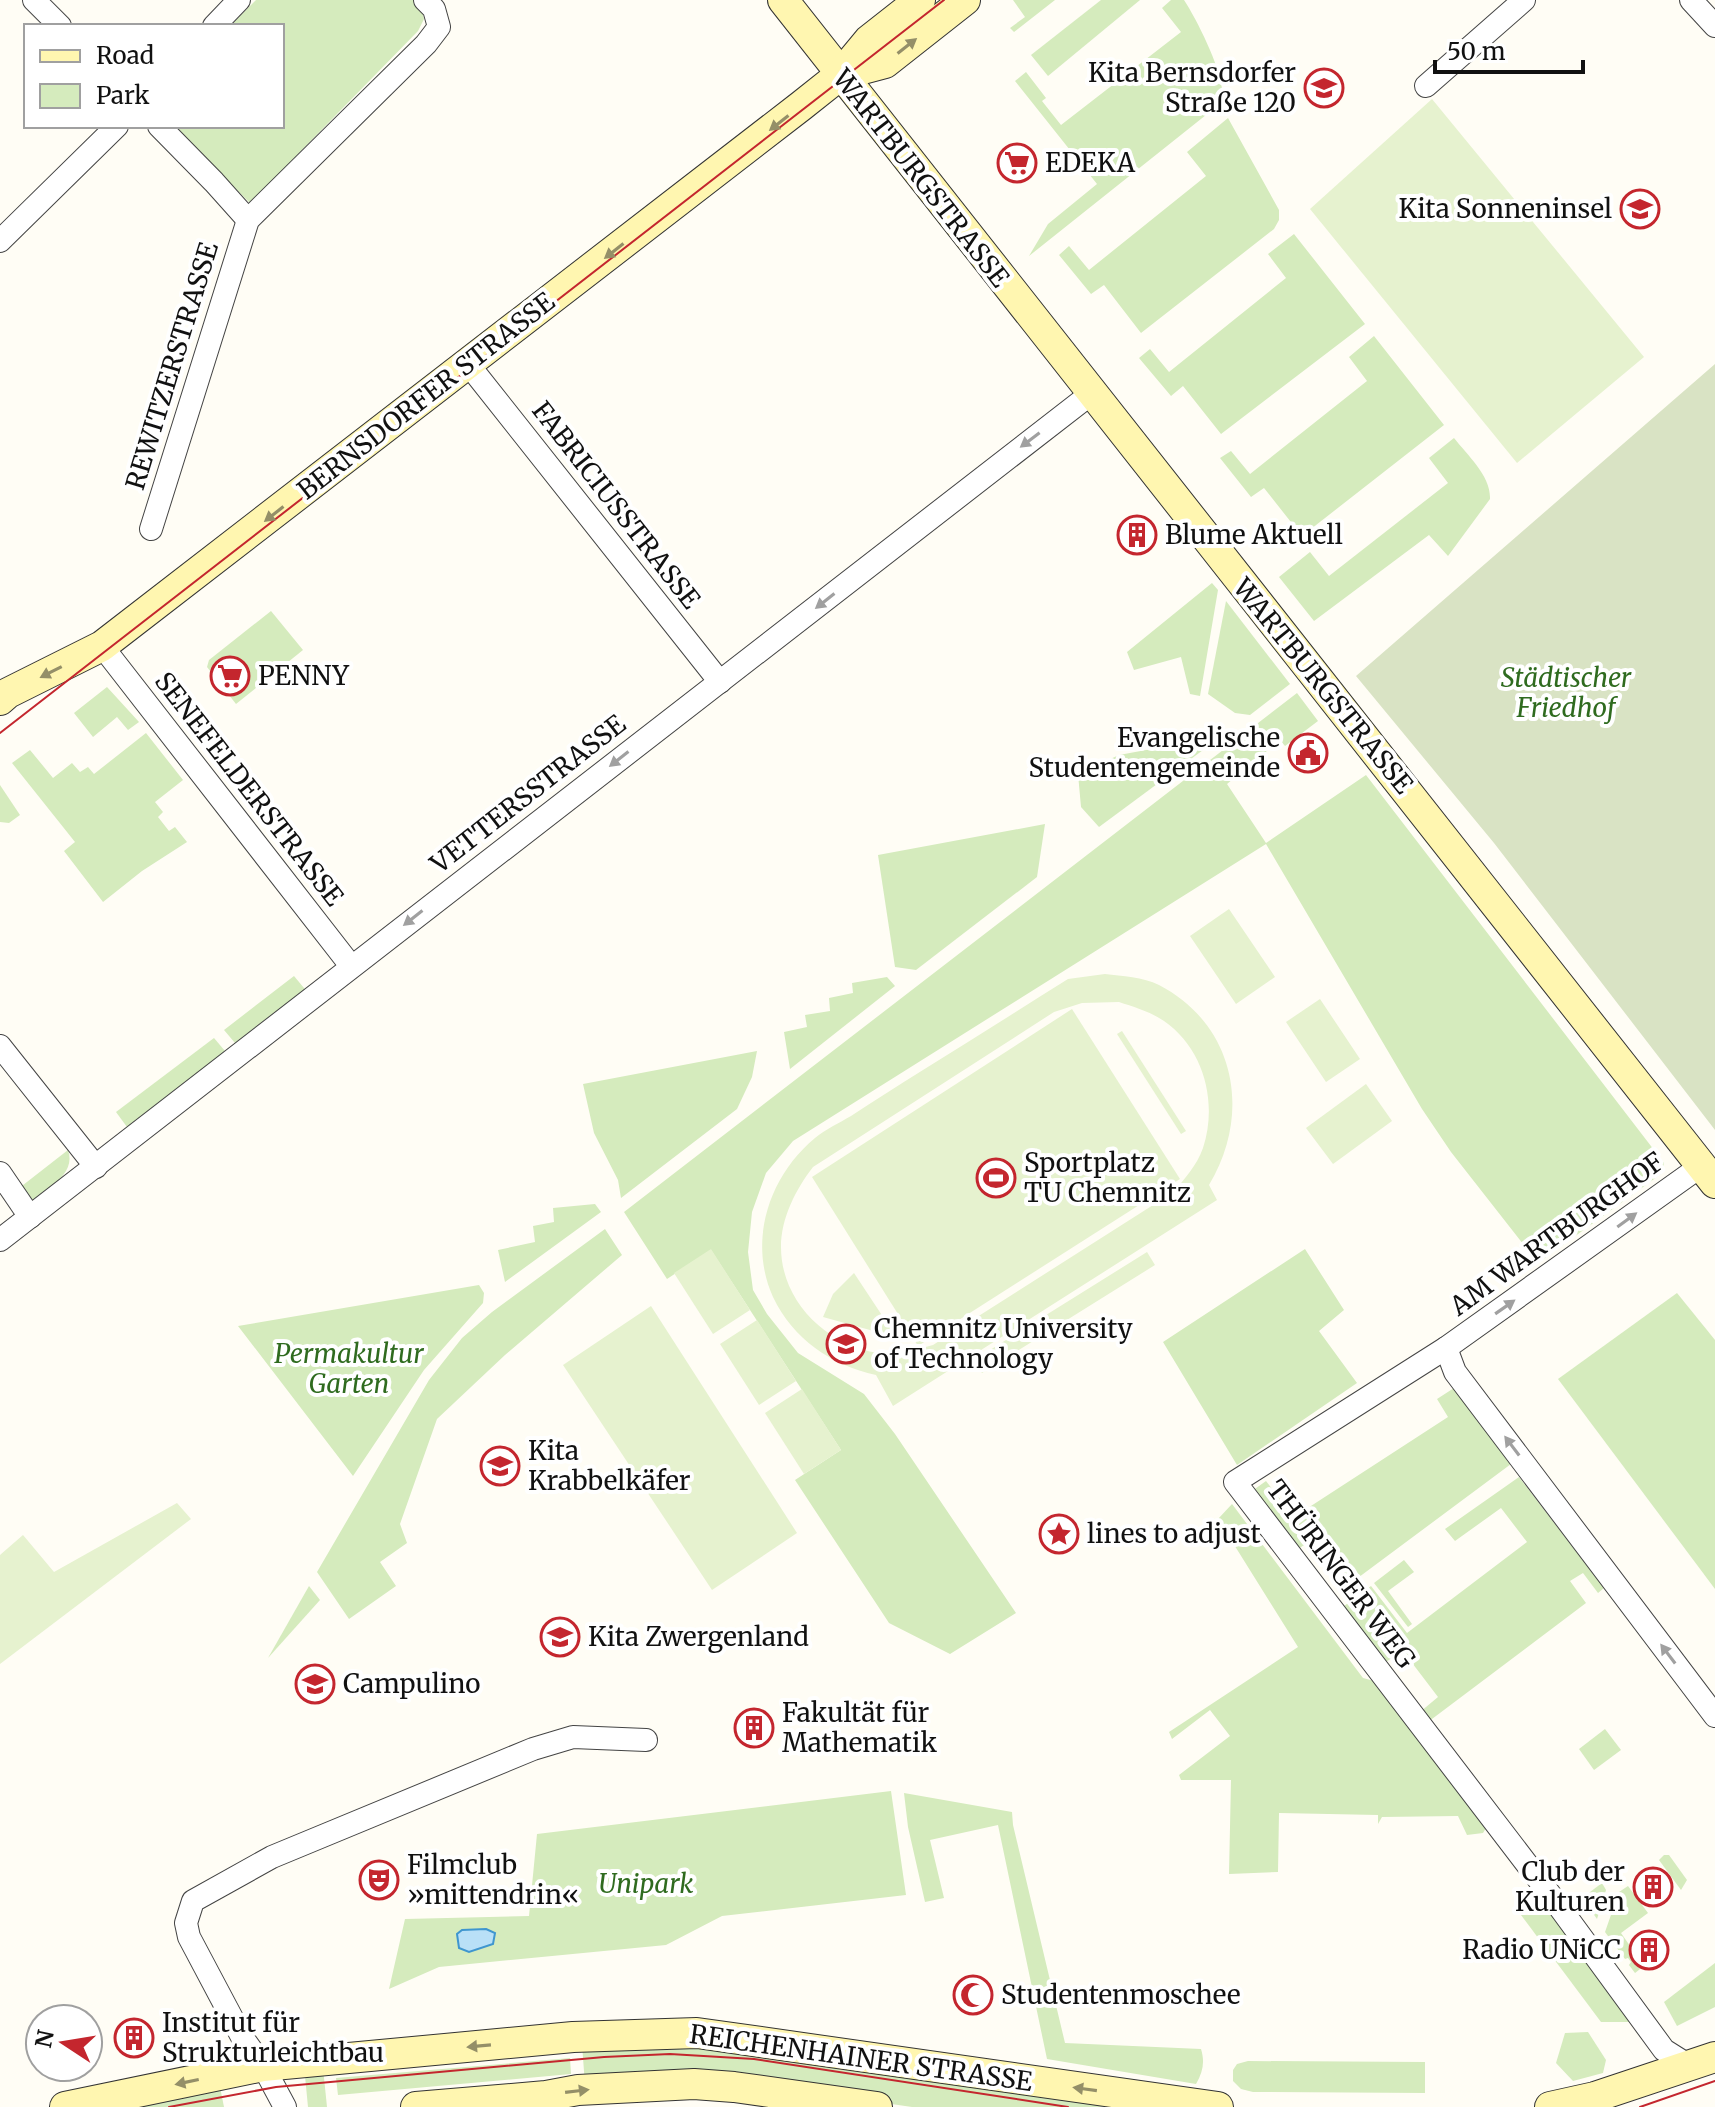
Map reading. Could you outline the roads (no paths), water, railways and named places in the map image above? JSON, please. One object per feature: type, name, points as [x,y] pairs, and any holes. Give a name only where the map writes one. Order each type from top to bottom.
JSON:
[{"type":"street","points":[[34,0],[58,24]]},
{"type":"street","points":[[216,24],[239,0]]},
{"type":"street","points":[[161,128],[248,220],[426,44],[439,27],[434,9],[425,0]]},
{"type":"street","name":"WARTBURGSTRASSE","points":[[783,0],[1708,1174]]},
{"type":"street","name":"BERNSDORFER STRASSE","points":[[0,700],[8,693],[102,646],[840,75],[869,40],[920,0]]},
{"type":"street","name":"BERNSDORFER STRASSE","points":[[840,75],[885,63],[965,0]]},
{"type":"street","points":[[1426,86],[1524,0]]},
{"type":"street","points":[[1691,0],[1715,26]]},
{"type":"street","points":[[0,241],[115,128]]},
{"type":"street","name":"REWITZERSTRASSE","points":[[151,529],[248,220]]},
{"type":"street","name":"FABRICIUSSTRASSE","points":[[468,364],[720,682]]},
{"type":"street","name":"VETTERSSTRASSE","points":[[0,1240],[1092,393]]},
{"type":"street","name":"SENEFELDERSTRASSE","points":[[102,646],[351,966]]},
{"type":"street","points":[[0,1046],[96,1167]]},
{"type":"street","points":[[0,1173],[30,1217]]},
{"type":"street","name":"AM WARTBURGHOF","points":[[1446,1348],[1708,1174]]},
{"type":"street","points":[[1446,1348],[1455,1372],[1715,1716]]},
{"type":"street","name":"THÜRINGER WEG","points":[[1446,1348],[1235,1482],[1552,1897],[1664,2050],[1703,2062]]},
{"type":"street","points":[[285,2107],[263,2066],[242,2037],[189,1937],[186,1923],[193,1901],[272,1857],[533,1749],[573,1737],[646,1740]]},
{"type":"street","name":"REICHENHAINER STRASSE","points":[[65,2107],[263,2066],[573,2037],[697,2033],[1218,2107]]},
{"type":"street","points":[[1550,2107],[1595,2097],[1703,2062]]},
{"type":"street","name":"REICHENHAINER STRASSE","points":[[416,2107],[546,2096],[578,2090],[672,2084],[734,2087],[877,2107]]},
{"type":"water","points":[[486,1929],[495,1933],[493,1944],[469,1952],[459,1948],[457,1934],[462,1930]]},
{"type":"tram line","points":[[0,733],[944,0]]},
{"type":"tram line","points":[[169,2107],[276,2087],[604,2057],[670,2054],[754,2059],[1068,2107]]},
{"type":"tram line","points":[[1640,2107],[1715,2081]]},
{"type":"place","name":"Kita Bernsdorfer Straße 120","points":[[1324,88]]},
{"type":"place","name":"EDEKA","points":[[1017,163]]},
{"type":"place","name":"Kita Sonneninsel","points":[[1640,209]]},
{"type":"place","name":"Blume Aktuell","points":[[1137,535]]},
{"type":"place","name":"PENNY","points":[[230,676]]},
{"type":"place","name":"Evangelische Studentengemeinde","points":[[1308,753]]},
{"type":"place","name":"Sportplatz TU Chemnitz","points":[[996,1178]]},
{"type":"place","name":"Chemnitz University of Technology","points":[[846,1344]]},
{"type":"place","name":"Kita Krabbelkäfer","points":[[500,1466]]},
{"type":"place","name":"lines to adjust","points":[[1059,1534]]},
{"type":"place","name":"Kita Zwergenland","points":[[560,1637]]},
{"type":"place","name":"Campulino","points":[[315,1684]]},
{"type":"place","name":"Fakultät für Mathematik","points":[[754,1728]]},
{"type":"place","name":"Filmclub »mittendrin«","points":[[379,1880]]},
{"type":"place","name":"Club der Kulturen","points":[[1653,1887]]},
{"type":"place","name":"Radio UNiCC","points":[[1649,1950]]},
{"type":"place","name":"Studentenmoschee","points":[[973,1995]]},
{"type":"place","name":"Institut für Strukturleichtbau","points":[[134,2038]]},
{"type":"park label","name":"Städtischer Friedhof","points":[[1566,693]]},
{"type":"park label","name":"Permakultur Garten","points":[[349,1369]]},
{"type":"park label","name":"Unipark","points":[[646,1884]]}]
